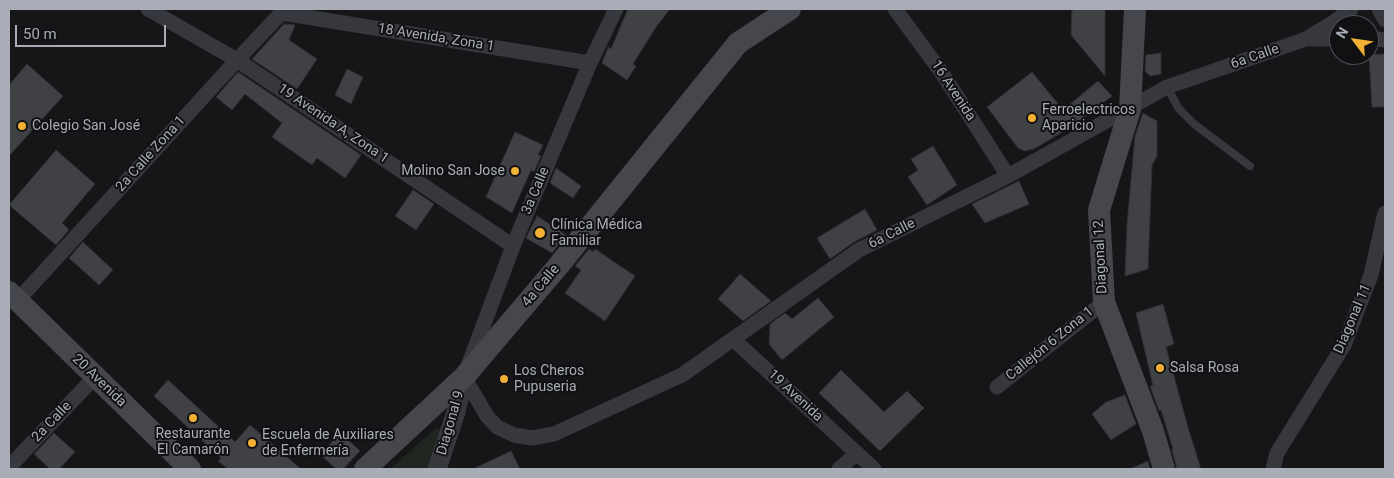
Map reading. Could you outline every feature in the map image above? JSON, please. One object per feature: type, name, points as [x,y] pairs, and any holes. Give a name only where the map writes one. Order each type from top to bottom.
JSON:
[{"type":"main road","name":"4a Calle","points":[[365,469],[464,377],[559,265],[738,43],[790,9]]},
{"type":"main road","name":"Diagonal 12","points":[[1135,9],[1130,109],[1099,210],[1104,302],[1153,431],[1164,469]]},
{"type":"main road","name":"20 Avenida","points":[[12,297],[190,469]]},
{"type":"street","name":"19 Avenida A, Zona 1","points":[[148,9],[237,60],[513,246]]},
{"type":"street","name":"3a Calle","points":[[464,377],[513,246],[590,62],[616,9]]},
{"type":"street","name":"16 Avenida","points":[[895,9],[942,74],[1008,176]]},
{"type":"street","name":"6a Calle","points":[[464,377],[487,416],[498,427],[514,435],[532,438],[554,434],[682,375],[860,250],[1008,176],[1167,87],[1306,39],[1351,9]]},
{"type":"street","points":[[1380,9],[1385,20]]},
{"type":"street","name":"2a Calle Zona 1","points":[[12,297],[284,11]]},
{"type":"street","name":"18 Avenida, Zona 1","points":[[284,11],[590,62]]},
{"type":"street","points":[[1306,39],[1329,39]]},
{"type":"street","name":"Diagonal 11","points":[[1273,469],[1277,453],[1344,345],[1371,275],[1385,214]]},
{"type":"street","name":"Callejón 6 Zona 1","points":[[997,387],[1104,302]]},
{"type":"street","name":"19 Avenida","points":[[733,339],[874,469]]},
{"type":"street","name":"2a Calle","points":[[9,467],[14,451],[95,377]]},
{"type":"street","name":"Diagonal 9","points":[[437,469],[456,412],[464,377]]},
{"type":"street","points":[[840,469],[857,453]]},
{"type":"lane","points":[[1167,87],[1179,109],[1194,124],[1250,166]]},
{"type":"shaded area","points":[[436,428],[448,432],[435,469],[390,469]]},
{"type":"building","points":[[628,9],[670,9],[656,27],[633,64],[636,66],[627,80],[602,63],[608,47],[611,49]]},
{"type":"building","points":[[1072,9],[1105,9],[1105,76],[1071,35]]},
{"type":"building","points":[[284,24],[295,25],[289,40],[317,59],[297,89],[252,59]]},
{"type":"building","points":[[1161,53],[1161,74],[1150,76],[1145,71],[1146,55]]},
{"type":"building","points":[[1379,54],[1385,54],[1385,107],[1372,107],[1370,65],[1379,65]]},
{"type":"building","name":"Colegio San José","points":[[27,64],[63,96],[9,156],[9,85]]},
{"type":"building","points":[[347,69],[363,77],[351,104],[335,95]]},
{"type":"building","points":[[238,72],[361,155],[345,178],[317,158],[312,165],[272,137],[282,123],[245,94],[232,110],[216,97]]},
{"type":"building","name":"Ferroelectricos Aparicio","points":[[1032,72],[1063,110],[1098,81],[1112,96],[1074,125],[1034,149],[1024,151],[1018,148],[987,107]]},
{"type":"building","points":[[1143,113],[1157,121],[1157,156],[1152,165],[1148,269],[1125,276],[1127,224],[1135,136]]},
{"type":"building","name":"Molino San Jose","points":[[515,132],[543,145],[538,155],[541,156],[534,172],[531,170],[512,213],[486,197]]},
{"type":"building","points":[[933,146],[957,185],[927,205],[908,177],[918,170],[911,159]]},
{"type":"building","points":[[56,150],[95,184],[62,223],[69,230],[56,245],[9,205]]},
{"type":"building","points":[[556,168],[581,186],[573,198],[550,183]]},
{"type":"building","points":[[1019,181],[1029,204],[985,223],[972,204]]},
{"type":"building","points":[[413,190],[434,204],[416,230],[395,216]]},
{"type":"building","points":[[865,209],[877,230],[854,242],[830,259],[817,238]]},
{"type":"building","name":"Clínica Médica Familiar","points":[[537,216],[566,235],[552,253],[526,238]]},
{"type":"building","points":[[83,242],[113,270],[99,285],[69,258]]},
{"type":"building","points":[[589,249],[593,252],[595,249],[635,276],[605,321],[565,293],[581,270],[575,266]]},
{"type":"building","points":[[740,274],[771,301],[743,321],[718,299]]},
{"type":"building","points":[[818,298],[834,317],[782,360],[769,344],[770,324],[785,313],[792,319]]},
{"type":"building","points":[[1163,304],[1174,344],[1166,347],[1201,469],[1177,469],[1161,410],[1159,411],[1150,386],[1153,386],[1136,313]]},
{"type":"building","points":[[841,370],[884,412],[907,391],[924,408],[880,451],[819,393]]},
{"type":"building","points":[[168,380],[235,442],[250,425],[301,469],[228,469],[218,461],[221,458],[154,396]]},
{"type":"building","points":[[1125,395],[1136,424],[1111,440],[1092,414],[1106,402]]},
{"type":"building","points":[[54,433],[75,452],[59,469],[50,469],[34,454]]},
{"type":"building","points":[[341,433],[360,451],[343,469],[336,469],[320,454]]},
{"type":"building","points":[[511,451],[520,469],[473,469]]},
{"type":"building","points":[[1148,461],[1150,469],[1130,469]]},
{"type":"place","name":"Ferroelectricos Aparicio","points":[[1032,118]]},
{"type":"place","name":"Colegio San José","points":[[22,126]]},
{"type":"place","name":"Molino San Jose","points":[[515,171]]},
{"type":"place","name":"Clínica Médica Familiar","points":[[540,233]]},
{"type":"place","name":"Salsa Rosa","points":[[1160,368]]},
{"type":"place","name":"Los Cheros Pupuseria","points":[[504,379]]},
{"type":"place","name":"Restaurante El Camarón","points":[[193,418]]},
{"type":"place","name":"Escuela de Auxiliares de Enfermería","points":[[252,443]]}]
